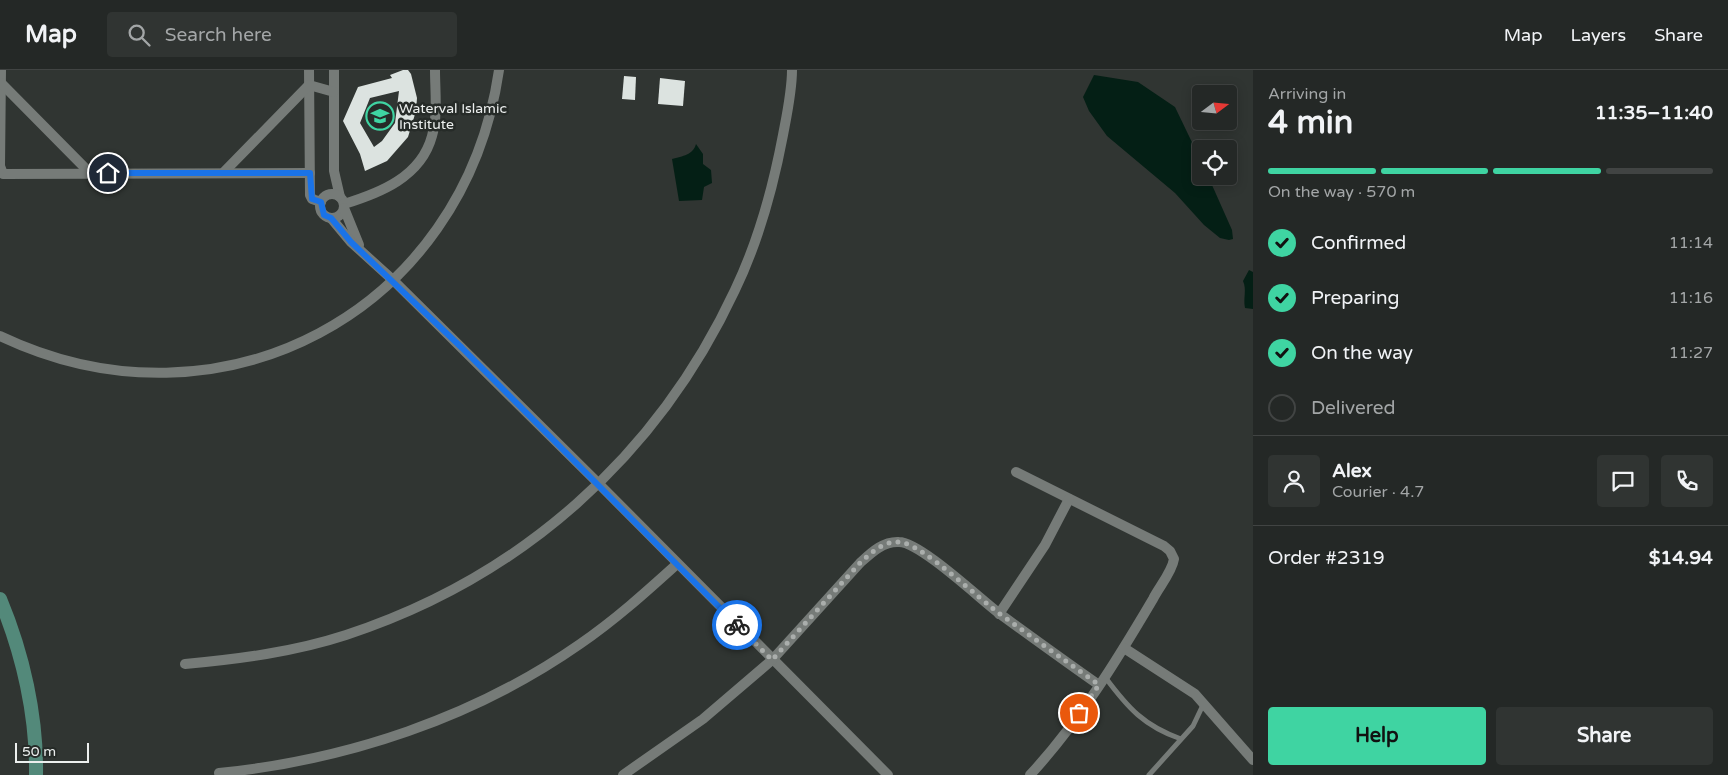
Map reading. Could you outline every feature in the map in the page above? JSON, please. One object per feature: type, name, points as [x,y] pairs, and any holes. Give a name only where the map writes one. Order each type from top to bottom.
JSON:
[{"type":"main road","points":[[0,599],[20,656],[28,691],[36,775]]},
{"type":"street","points":[[1,70],[0,166],[2,174],[310,173]]},
{"type":"street","points":[[309,70],[310,195],[312,199],[321,202]]},
{"type":"street","points":[[334,70],[334,171],[328,194],[321,202],[321,211],[331,218],[351,242],[360,248],[394,281],[599,484],[888,775]]},
{"type":"street","points":[[328,194],[343,203],[387,188],[398,182],[421,159],[432,136],[435,70]]},
{"type":"street","points":[[0,336],[45,356],[102,370],[150,373],[209,370],[274,353],[316,336],[342,321],[394,281],[435,232],[463,188],[483,141],[496,93],[499,70]]},
{"type":"street","points":[[185,664],[275,653],[307,646],[344,636],[409,612],[466,583],[504,560],[559,519],[599,484],[658,419],[685,382],[708,344],[738,285],[757,238],[775,176],[792,70]]},
{"type":"street","points":[[0,83],[91,174]]},
{"type":"street","points":[[309,84],[334,92]]},
{"type":"street","points":[[224,172],[309,84]]},
{"type":"street","points":[[334,171],[343,203],[360,248]]},
{"type":"street","points":[[331,218],[340,216],[343,203]]},
{"type":"street","points":[[1016,472],[1164,546],[1173,554],[1174,563],[1124,648],[1102,681],[1059,741],[1030,775]]},
{"type":"street","points":[[999,614],[1044,545],[1069,499]]},
{"type":"street","points":[[623,775],[703,719],[772,660],[860,563],[876,549],[888,543],[900,542],[918,549],[999,614],[1102,681]]},
{"type":"street","points":[[219,773],[299,762],[370,744],[408,732],[478,702],[531,675],[581,644],[634,602],[677,564]]},
{"type":"street","points":[[1124,648],[1194,694],[1253,760]]},
{"type":"lane","points":[[1102,681],[1145,723],[1162,732],[1182,739]]},
{"type":"lane","points":[[1149,775],[1192,726],[1204,703]]},
{"type":"shaded area","points":[[1094,75],[1138,82],[1175,107],[1192,142],[1192,185],[1212,185],[1232,230],[1233,239],[1220,238],[1204,225],[1175,193],[1107,136],[1089,111],[1083,97]]},
{"type":"shaded area","points":[[696,144],[703,154],[703,164],[711,170],[712,183],[704,187],[702,200],[679,201],[672,159],[690,153]]},
{"type":"shaded area","points":[[1249,270],[1253,272],[1253,309],[1245,308],[1243,281]]},
{"type":"building","name":"Waterval Islamic Institute","points":[[403,70],[408,70],[411,74],[417,98],[416,111],[408,137],[387,161],[365,171],[360,154],[343,121],[358,87],[392,78],[390,75]],"holes":[[[399,91],[395,123],[382,141],[374,147],[360,123],[370,98]]]},
{"type":"building","points":[[624,76],[636,77],[635,100],[622,99]]},
{"type":"building","points":[[660,78],[685,81],[683,106],[658,104]]},
{"type":"way so far","points":[[737,625],[772,660],[860,563],[876,549],[888,543],[900,542],[908,544],[918,549],[999,614],[1099,685],[1079,713]]},
{"type":"place","name":"Waterval Islamic Institute","points":[[380,116]]},
{"type":"route","points":[[108,173],[310,173],[310,195],[312,199],[321,202],[321,211],[324,215],[331,218],[351,242],[360,248],[394,281],[599,484],[737,625]]}]
